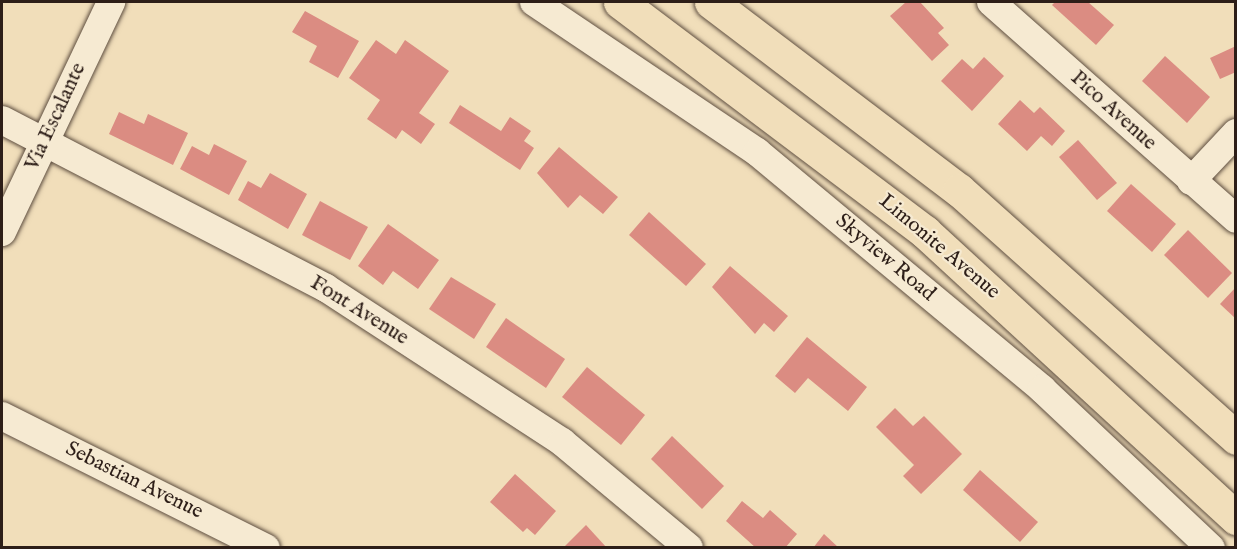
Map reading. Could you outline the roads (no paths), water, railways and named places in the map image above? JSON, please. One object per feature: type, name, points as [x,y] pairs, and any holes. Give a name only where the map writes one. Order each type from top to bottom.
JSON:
[{"type":"main road","name":"Limonite Avenue","points":[[620,2],[925,232],[1236,518]]},
{"type":"main road","points":[[711,2],[959,189],[1108,318],[1236,438]]},
{"type":"street","name":"Via Escalante","points":[[2,232],[111,2]]},
{"type":"street","name":"Skyview Road","points":[[534,2],[757,152],[1042,389],[1211,548]]},
{"type":"street","name":"Pico Avenue","points":[[991,2],[1236,219]]},
{"type":"street","name":"Font Avenue","points":[[2,120],[326,288],[562,442],[689,548]]},
{"type":"street","points":[[1191,181],[1236,133]]},
{"type":"street","name":"Sebastian Avenue","points":[[2,416],[266,548]]}]
